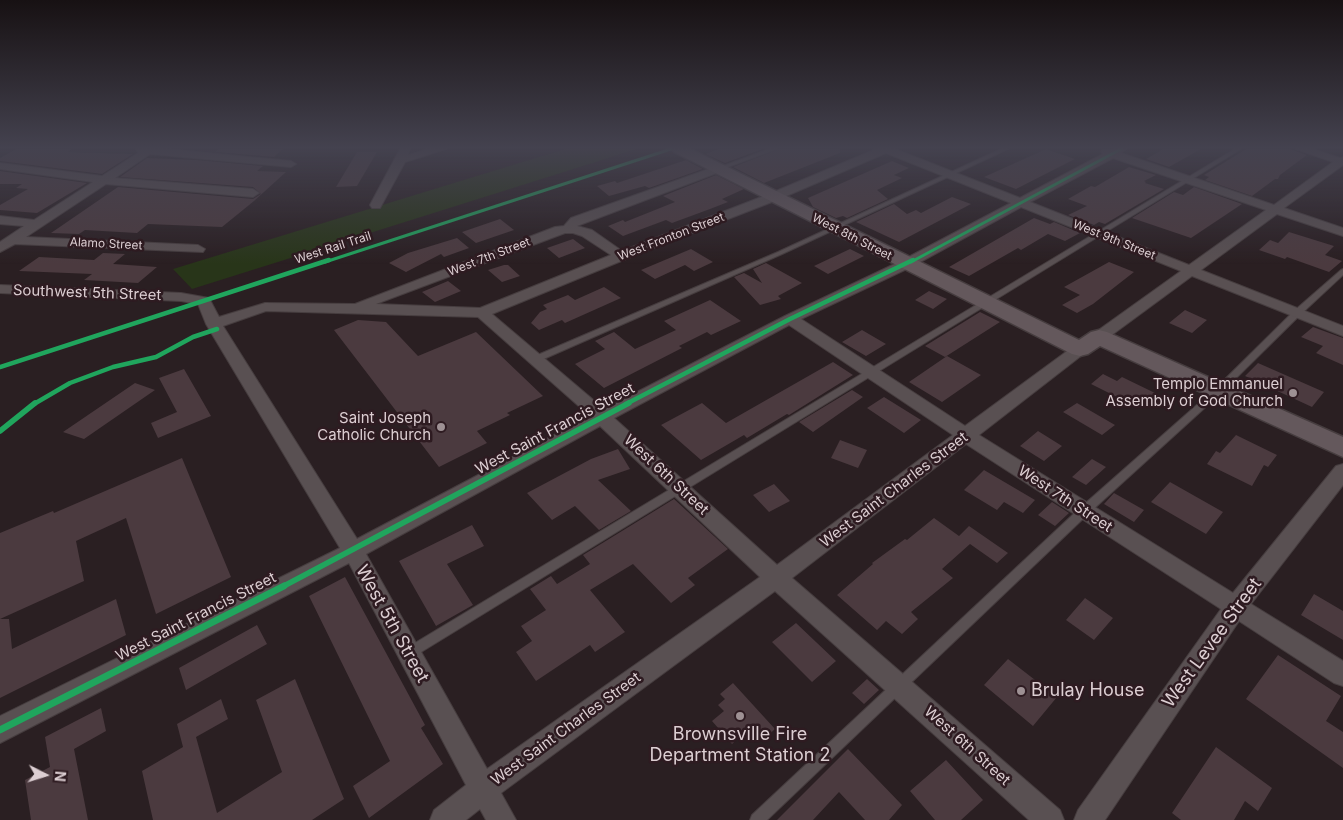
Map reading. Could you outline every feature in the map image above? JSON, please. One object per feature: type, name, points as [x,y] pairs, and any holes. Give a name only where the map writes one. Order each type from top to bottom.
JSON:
[{"type":"street","points":[[0,248],[93,187]]},
{"type":"street","points":[[194,187],[253,192]]},
{"type":"street","points":[[376,205],[386,187]]},
{"type":"street","points":[[567,230],[575,221],[668,187]]},
{"type":"street","name":"West 8th Street","points":[[754,187],[985,303],[1218,391],[1343,448]]},
{"type":"street","name":"West Fronton Street","points":[[482,313],[620,256],[796,187]]},
{"type":"street","name":"West 9th Street","points":[[981,187],[1343,331]]},
{"type":"street","name":"West Saint Francis Street","points":[[0,730],[353,551],[602,417],[790,319],[906,264],[1048,187]]},
{"type":"street","points":[[1212,187],[1343,232]]},
{"type":"street","name":"West Saint Charles Street","points":[[444,820],[483,789],[776,578],[1090,343],[1304,187]]},
{"type":"street","points":[[0,220],[37,224]]},
{"type":"street","name":"West 7th Street","points":[[354,308],[560,230],[587,233],[604,243],[620,256]]},
{"type":"street","name":"Alamo Street","points":[[14,240],[198,249]]},
{"type":"street","name":"Southwest 5th Street","points":[[0,289],[181,297],[204,300]]},
{"type":"street","name":"West 5th Street","points":[[204,300],[214,324],[353,551],[483,789],[502,820]]},
{"type":"street","points":[[214,324],[265,307],[482,313]]},
{"type":"street","name":"West 6th Street","points":[[482,313],[602,417],[776,578],[1050,820]]},
{"type":"street","name":"West 7th Street","points":[[790,319],[966,436],[1343,676]]},
{"type":"street","name":"West Levee Street","points":[[1088,820],[1235,608],[1343,471]]},
{"type":"lane","points":[[536,359],[923,187]]},
{"type":"lane","points":[[409,654],[1178,187]]},
{"type":"lane","points":[[756,820],[1084,511],[1218,391],[1297,312],[1343,271]]},
{"type":"green space","points":[[440,187],[515,187],[192,289],[173,269]]},
{"type":"building","points":[[80,187],[37,213],[0,210],[0,205],[28,189],[16,188]]},
{"type":"building","points":[[118,187],[253,199],[261,194],[253,187],[269,187],[222,227],[148,224],[137,233],[85,230],[79,234],[51,233]]},
{"type":"building","points":[[599,187],[640,187],[609,196]]},
{"type":"building","points":[[685,187],[741,187],[744,189],[722,199],[728,202],[672,223],[666,220],[623,236],[608,226],[623,220],[625,222],[675,202],[663,196]]},
{"type":"building","points":[[832,187],[883,187],[877,190],[888,199],[847,218],[843,216],[836,218],[813,207],[808,198]]},
{"type":"building","points":[[1089,187],[1159,187],[1164,189],[1105,224],[1099,222],[1094,225],[1068,215],[1087,206],[1068,199]]},
{"type":"building","points":[[1195,187],[1242,204],[1191,238],[1132,218],[1174,192],[1183,195]]},
{"type":"building","points":[[1226,187],[1264,187],[1252,196]]},
{"type":"building","points":[[952,197],[971,204],[899,242],[856,222],[894,204],[907,214],[916,210],[921,213]]},
{"type":"building","points":[[1034,218],[1050,224],[1054,222],[1080,233],[1065,241],[1048,234],[1021,250],[1018,248],[969,276],[949,267]]},
{"type":"building","points":[[500,219],[514,230],[476,243],[462,232]]},
{"type":"building","points":[[1289,232],[1334,246],[1325,255],[1342,261],[1329,272],[1287,257],[1285,259],[1259,250],[1270,240],[1278,243]]},
{"type":"building","points":[[457,238],[469,248],[444,257],[441,254],[406,272],[389,263],[408,253]]},
{"type":"building","points":[[573,239],[585,248],[559,258],[547,248]]},
{"type":"building","points":[[691,249],[713,262],[694,271],[685,265],[655,279],[641,270]]},
{"type":"building","points":[[850,249],[864,256],[828,274],[814,266]]},
{"type":"building","points":[[103,253],[125,254],[113,264],[157,267],[138,283],[84,280],[92,274],[19,271],[39,257],[94,260]]},
{"type":"building","points":[[1109,262],[1134,272],[1093,304],[1077,313],[1062,305],[1080,295],[1064,287]]},
{"type":"building","points":[[766,263],[802,283],[778,296],[781,299],[760,305],[734,277],[744,273],[762,283],[753,269]]},
{"type":"building","points":[[508,265],[520,276],[502,282],[488,270]]},
{"type":"building","points":[[448,281],[461,291],[435,302],[422,292]]},
{"type":"building","points":[[604,287],[621,298],[565,323],[562,320],[539,330],[531,323],[540,312],[547,309],[543,305],[568,295],[575,300]]},
{"type":"building","points":[[929,291],[947,299],[933,309],[915,300]]},
{"type":"building","points":[[710,300],[741,321],[711,335],[707,332],[679,346],[682,348],[604,388],[575,364],[605,349],[595,341],[614,332],[635,349],[676,330],[664,321]]},
{"type":"building","points":[[1185,310],[1207,320],[1192,333],[1169,323]]},
{"type":"building","points":[[980,312],[1000,322],[945,357],[925,346]]},
{"type":"building","points":[[358,320],[386,322],[418,356],[476,332],[543,396],[507,413],[510,415],[477,431],[487,443],[439,467],[334,330]]},
{"type":"building","points":[[1313,327],[1343,338],[1343,365],[1316,353],[1323,346],[1301,337]]},
{"type":"building","points":[[862,330],[886,344],[866,356],[842,342]]},
{"type":"building","points":[[947,356],[981,375],[942,402],[909,382]]},
{"type":"building","points":[[833,362],[853,375],[789,415],[787,414],[747,438],[744,435],[701,460],[661,425],[702,403],[726,423]]},
{"type":"building","points":[[1258,363],[1324,392],[1312,407],[1245,376]]},
{"type":"building","points":[[184,369],[211,416],[158,438],[151,423],[177,412],[159,378]]},
{"type":"building","points":[[1103,374],[1117,381],[1122,377],[1155,393],[1139,408],[1091,384]]},
{"type":"building","points":[[135,383],[155,390],[84,439],[63,432]]},
{"type":"building","points":[[852,390],[863,397],[813,432],[799,422]]},
{"type":"building","points":[[884,397],[921,420],[904,433],[867,408]]},
{"type":"building","points":[[1077,403],[1115,425],[1102,435],[1063,412]]},
{"type":"building","points":[[1038,431],[1062,446],[1044,461],[1020,446]]},
{"type":"building","points":[[1236,435],[1277,455],[1268,467],[1264,465],[1252,486],[1207,464],[1216,451],[1220,453]]},
{"type":"building","points":[[840,440],[867,450],[858,468],[831,458]]},
{"type":"building","points":[[618,449],[630,469],[598,480],[631,511],[599,530],[575,506],[552,520],[527,493],[591,459]]},
{"type":"building","points":[[182,458],[231,577],[156,614],[126,518],[76,541],[84,581],[0,619],[0,533],[53,511],[54,513]]},
{"type":"building","points":[[1092,459],[1106,467],[1086,485],[1072,477]]},
{"type":"building","points":[[984,470],[1035,500],[1023,513],[1004,502],[997,510],[964,490]]},
{"type":"building","points":[[1170,482],[1223,512],[1206,534],[1151,502]]},
{"type":"building","points":[[774,484],[790,501],[769,512],[753,495]]},
{"type":"building","points":[[1114,493],[1144,510],[1134,522],[1104,504]]},
{"type":"building","points":[[674,499],[728,549],[688,578],[695,585],[671,603],[633,564],[590,590],[625,632],[595,652],[590,645],[536,681],[516,652],[532,641],[521,626],[546,610],[530,589],[551,576],[557,584],[590,564],[583,555]]},
{"type":"building","points":[[1052,502],[1069,513],[1055,526],[1038,515]]},
{"type":"building","points":[[934,518],[959,536],[969,526],[1008,553],[997,563],[970,544],[942,569],[953,578],[911,612],[918,619],[902,634],[886,621],[877,630],[837,595],[872,563],[905,539],[907,540]]},
{"type":"building","points":[[472,525],[484,546],[447,564],[473,605],[436,626],[399,561]]},
{"type":"building","points":[[345,577],[425,725],[421,728],[443,764],[369,818],[353,786],[390,761],[309,596]]},
{"type":"building","points":[[1314,594],[1343,611],[1343,640],[1301,615]]},
{"type":"building","points":[[1085,598],[1113,618],[1094,640],[1066,620]]},
{"type":"building","points":[[116,599],[126,635],[0,698],[0,619],[9,619],[12,649]]},
{"type":"building","points":[[796,623],[836,661],[812,682],[772,642]]},
{"type":"building","points":[[257,625],[267,644],[186,690],[179,668]]},
{"type":"building","points":[[1278,655],[1341,696],[1326,721],[1343,732],[1343,768],[1246,699]]},
{"type":"building","name":"Brulay House","points":[[1008,659],[1057,697],[1033,726],[984,685]]},
{"type":"building","points":[[295,679],[344,799],[312,820],[153,820],[142,771],[183,747],[177,724],[221,699],[228,719],[196,737],[217,813],[282,772],[256,700]]},
{"type":"building","points":[[867,679],[879,690],[864,704],[852,693]]},
{"type":"building","name":"Brownsville Fire Department Station 2","points":[[733,683],[775,729],[762,741],[756,734],[748,740],[743,734],[732,744],[712,721],[724,711],[718,705],[725,699],[720,694]]},
{"type":"building","points":[[101,708],[106,731],[74,749],[88,820],[31,820],[25,780],[50,767],[45,737]]},
{"type":"building","points":[[1216,747],[1272,788],[1258,811],[1245,801],[1234,820],[1181,820],[1172,813]]},
{"type":"building","points":[[848,749],[902,805],[889,820],[865,820],[839,792],[813,820],[777,820]]},
{"type":"building","points":[[946,760],[983,800],[961,820],[935,820],[910,791]]},
{"type":"cycle path","name":"West Rail Trail","points":[[0,367],[553,187]]},
{"type":"cycle path","points":[[0,730],[353,551],[602,417],[790,319],[906,264],[1049,187]]},
{"type":"cycle path","points":[[0,431],[38,401],[70,383],[113,367],[156,357],[193,337],[217,329]]},
{"type":"place","name":"Templo Emmanuel Assembly of God Church","points":[[1293,393]]},
{"type":"place","name":"Saint Joseph Catholic Church","points":[[441,427]]},
{"type":"place","name":"Brulay House","points":[[1021,691]]},
{"type":"place","name":"Brownsville Fire Department Station 2","points":[[740,716]]}]
